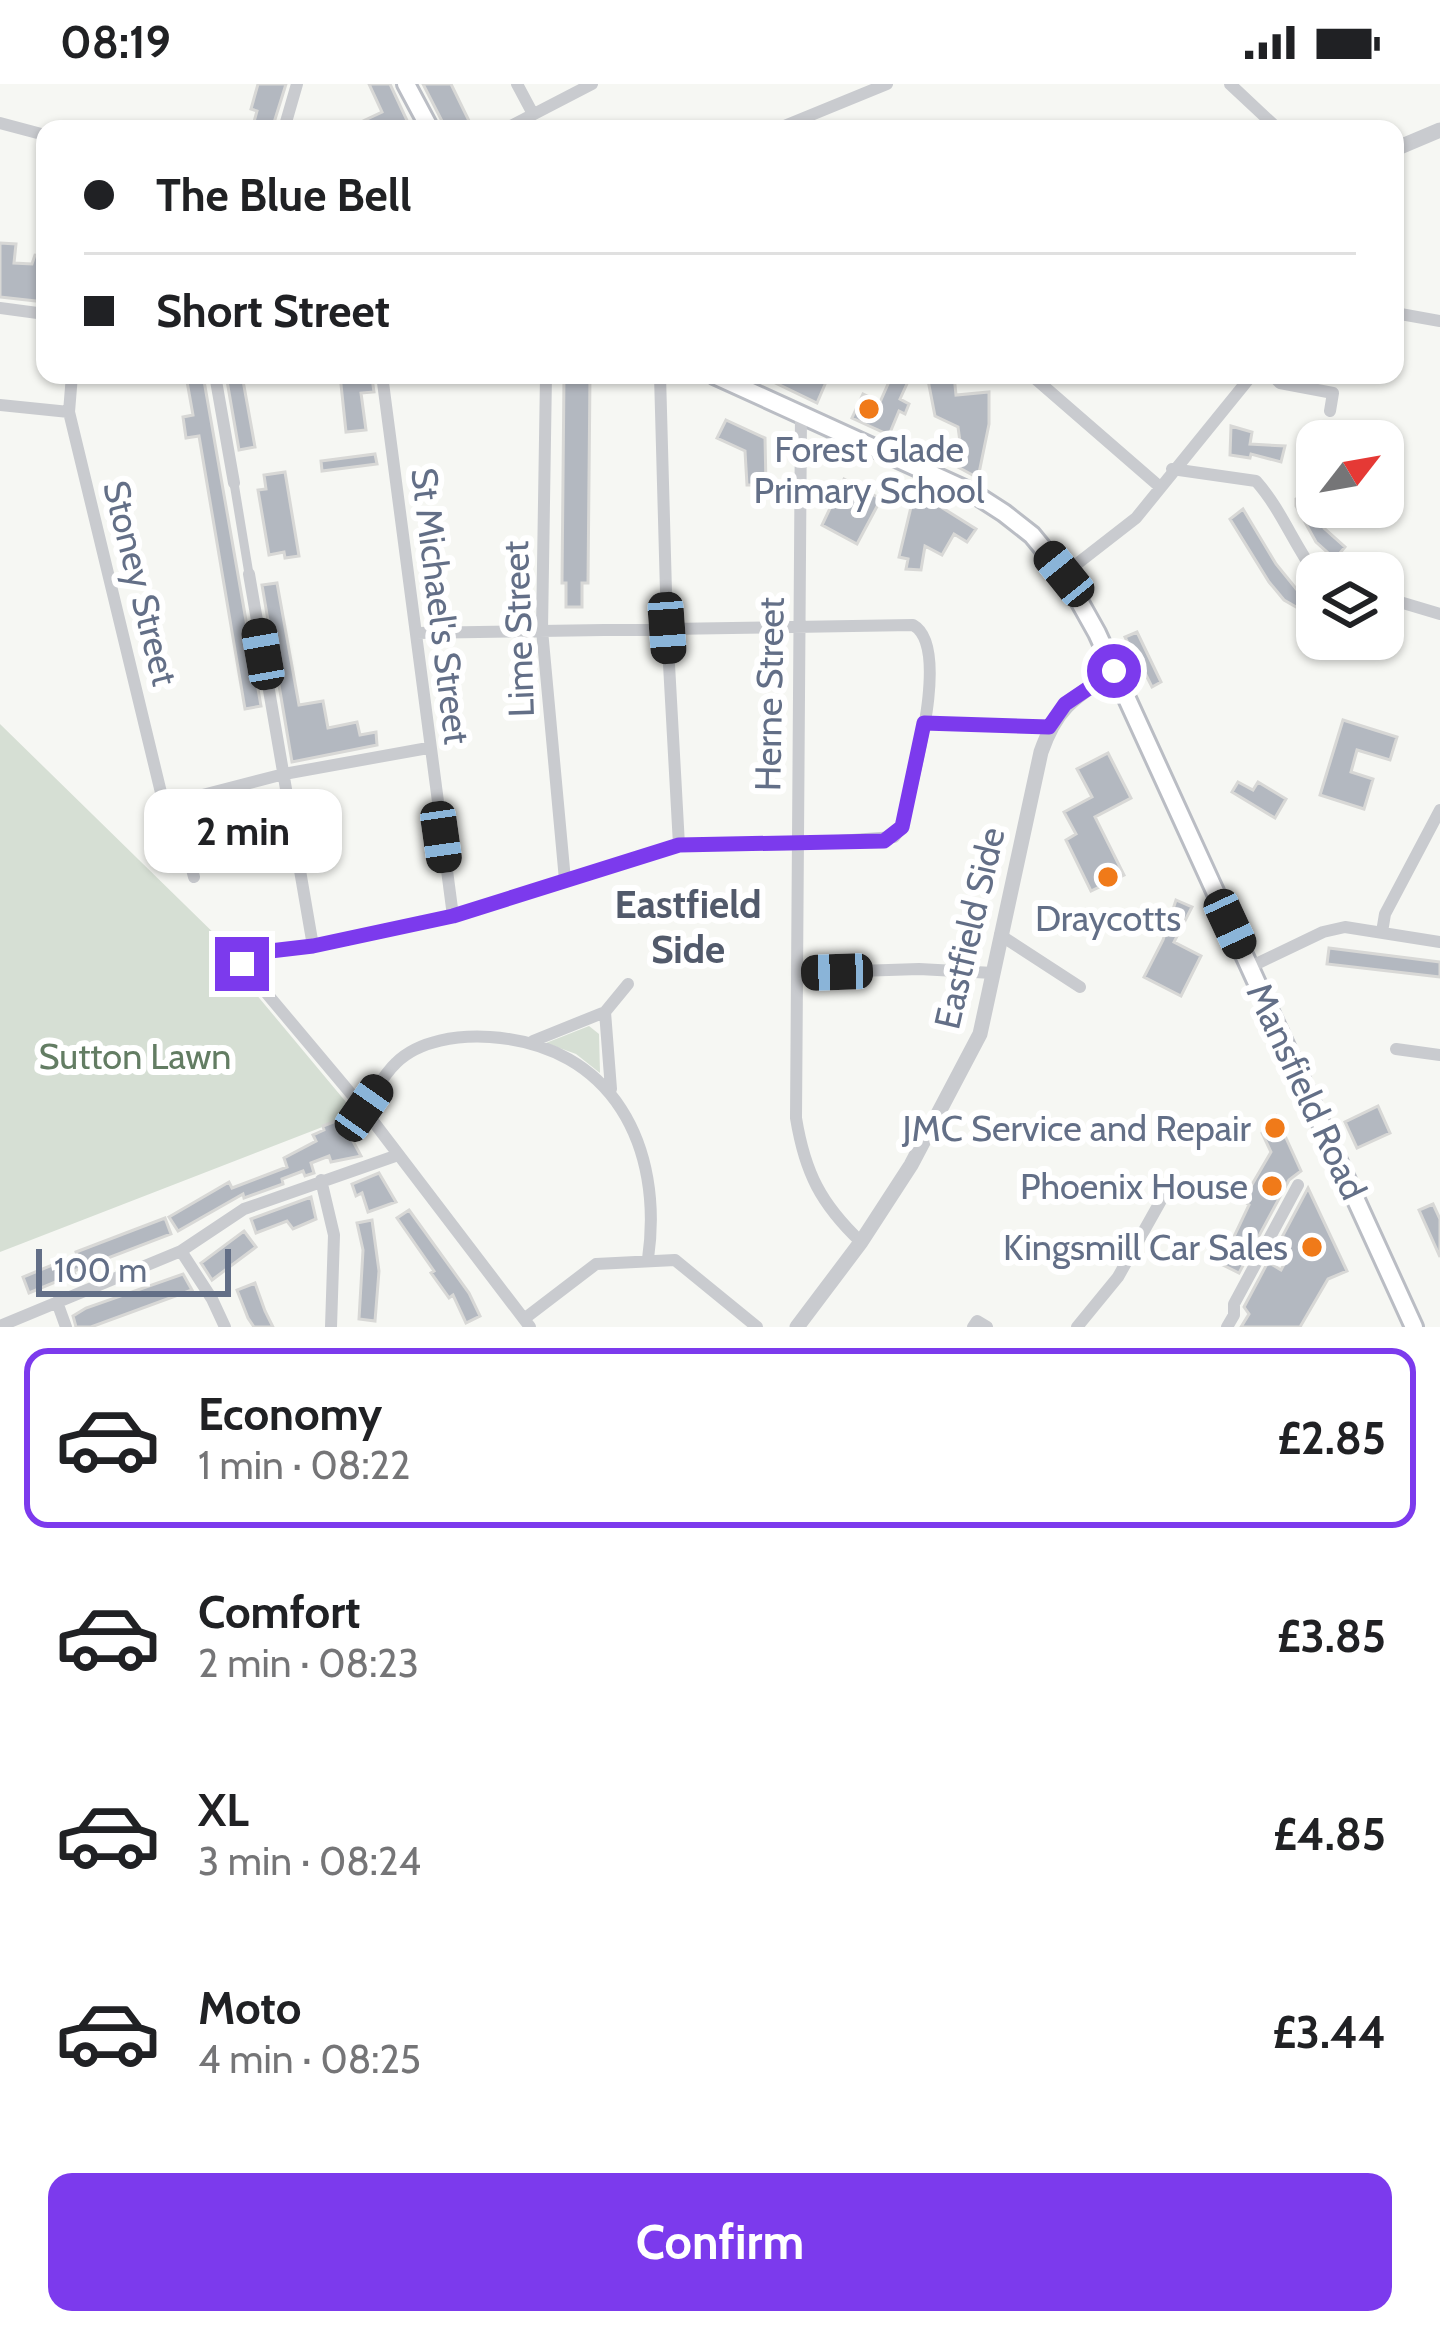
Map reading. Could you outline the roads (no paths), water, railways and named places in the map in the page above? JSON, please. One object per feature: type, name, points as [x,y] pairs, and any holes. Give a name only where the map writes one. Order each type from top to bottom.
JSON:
[{"type":"main road","points":[[406,84],[425,120]]},
{"type":"main road","name":"Mansfield Road","points":[[734,384],[973,493],[1032,535],[1064,574],[1114,671],[1414,1327]]},
{"type":"street","points":[[287,120],[297,84]]},
{"type":"street","points":[[518,84],[532,114]]},
{"type":"street","points":[[522,120],[592,84]]},
{"type":"street","points":[[799,120],[886,84]]},
{"type":"street","points":[[1230,84],[1268,120]]},
{"type":"street","points":[[0,123],[36,133]]},
{"type":"street","points":[[1404,146],[1440,130]]},
{"type":"street","points":[[0,308],[36,313]]},
{"type":"street","points":[[1404,315],[1440,321]]},
{"type":"street","name":"Stoney Street","points":[[71,384],[69,412],[169,804],[194,877]]},
{"type":"street","points":[[216,384],[313,946]]},
{"type":"street","name":"St Michael's Street","points":[[383,384],[453,916]]},
{"type":"street","name":"Lime Street","points":[[546,384],[542,630],[565,880]]},
{"type":"street","points":[[660,384],[679,845]]},
{"type":"street","points":[[1041,384],[1160,487]]},
{"type":"street","points":[[1235,384],[1240,388]]},
{"type":"street","points":[[1064,574],[1136,518],[1244,384]]},
{"type":"street","points":[[1290,384],[1333,393],[1330,411]]},
{"type":"street","points":[[0,406],[69,412]]},
{"type":"street","name":"Herne Street","points":[[801,415],[796,1118],[802,1155],[831,1214],[861,1242]]},
{"type":"street","points":[[1172,469],[1256,481],[1299,552]]},
{"type":"street","points":[[1404,603],[1440,614]]},
{"type":"street","points":[[416,633],[800,625],[914,625],[923,631],[931,650],[924,723],[902,827],[894,837],[679,845],[453,916],[313,946],[253,953],[242,964],[364,1108],[527,1323],[596,1264],[648,1259],[675,1260],[757,1327]]},
{"type":"street","points":[[924,723],[1049,727],[1065,704],[1114,671]]},
{"type":"street","name":"Eastfield Side","points":[[797,1327],[861,1242],[910,1165],[980,1034],[1049,727]]},
{"type":"street","points":[[169,804],[284,774],[428,748]]},
{"type":"street","points":[[1382,932],[1385,914],[1440,810]]},
{"type":"street","points":[[1250,967],[1323,932],[1345,927],[1440,941]]},
{"type":"street","points":[[1000,935],[1080,987]]},
{"type":"street","points":[[796,973],[919,969],[993,973]]},
{"type":"street","points":[[532,1041],[604,1012],[628,984]]},
{"type":"street","points":[[604,1012],[611,1090],[637,1138],[650,1186],[648,1259]]},
{"type":"street","points":[[364,1108],[396,1062],[425,1045],[466,1035],[532,1041],[580,1066],[611,1090]]},
{"type":"street","points":[[1396,1049],[1440,1055]]},
{"type":"street","points":[[0,1326],[181,1251],[244,1209],[398,1155]]},
{"type":"street","points":[[321,1180],[334,1235],[331,1327]]},
{"type":"street","points":[[1227,1327],[1234,1304],[1298,1185]]},
{"type":"street","points":[[1077,1327],[1118,1277],[1164,1195]]},
{"type":"street","points":[[181,1251],[225,1327]]},
{"type":"street","points":[[57,1302],[66,1327]]},
{"type":"street","points":[[973,1327],[976,1321],[986,1327]]},
{"type":"place","name":"Forest Glade Primary School","points":[[869,409]]},
{"type":"place","name":"Draycotts","points":[[1108,877]]},
{"type":"place","name":"JMC Service and Repair","points":[[1275,1128]]},
{"type":"place","name":"Phoenix House","points":[[1272,1186]]},
{"type":"place","name":"Kingsmill Car Sales","points":[[1312,1247]]},
{"type":"district","name":"Eastfield Side","points":[[688,926]]},
{"type":"park label","name":"Sutton Lawn","points":[[135,1056]]}]
